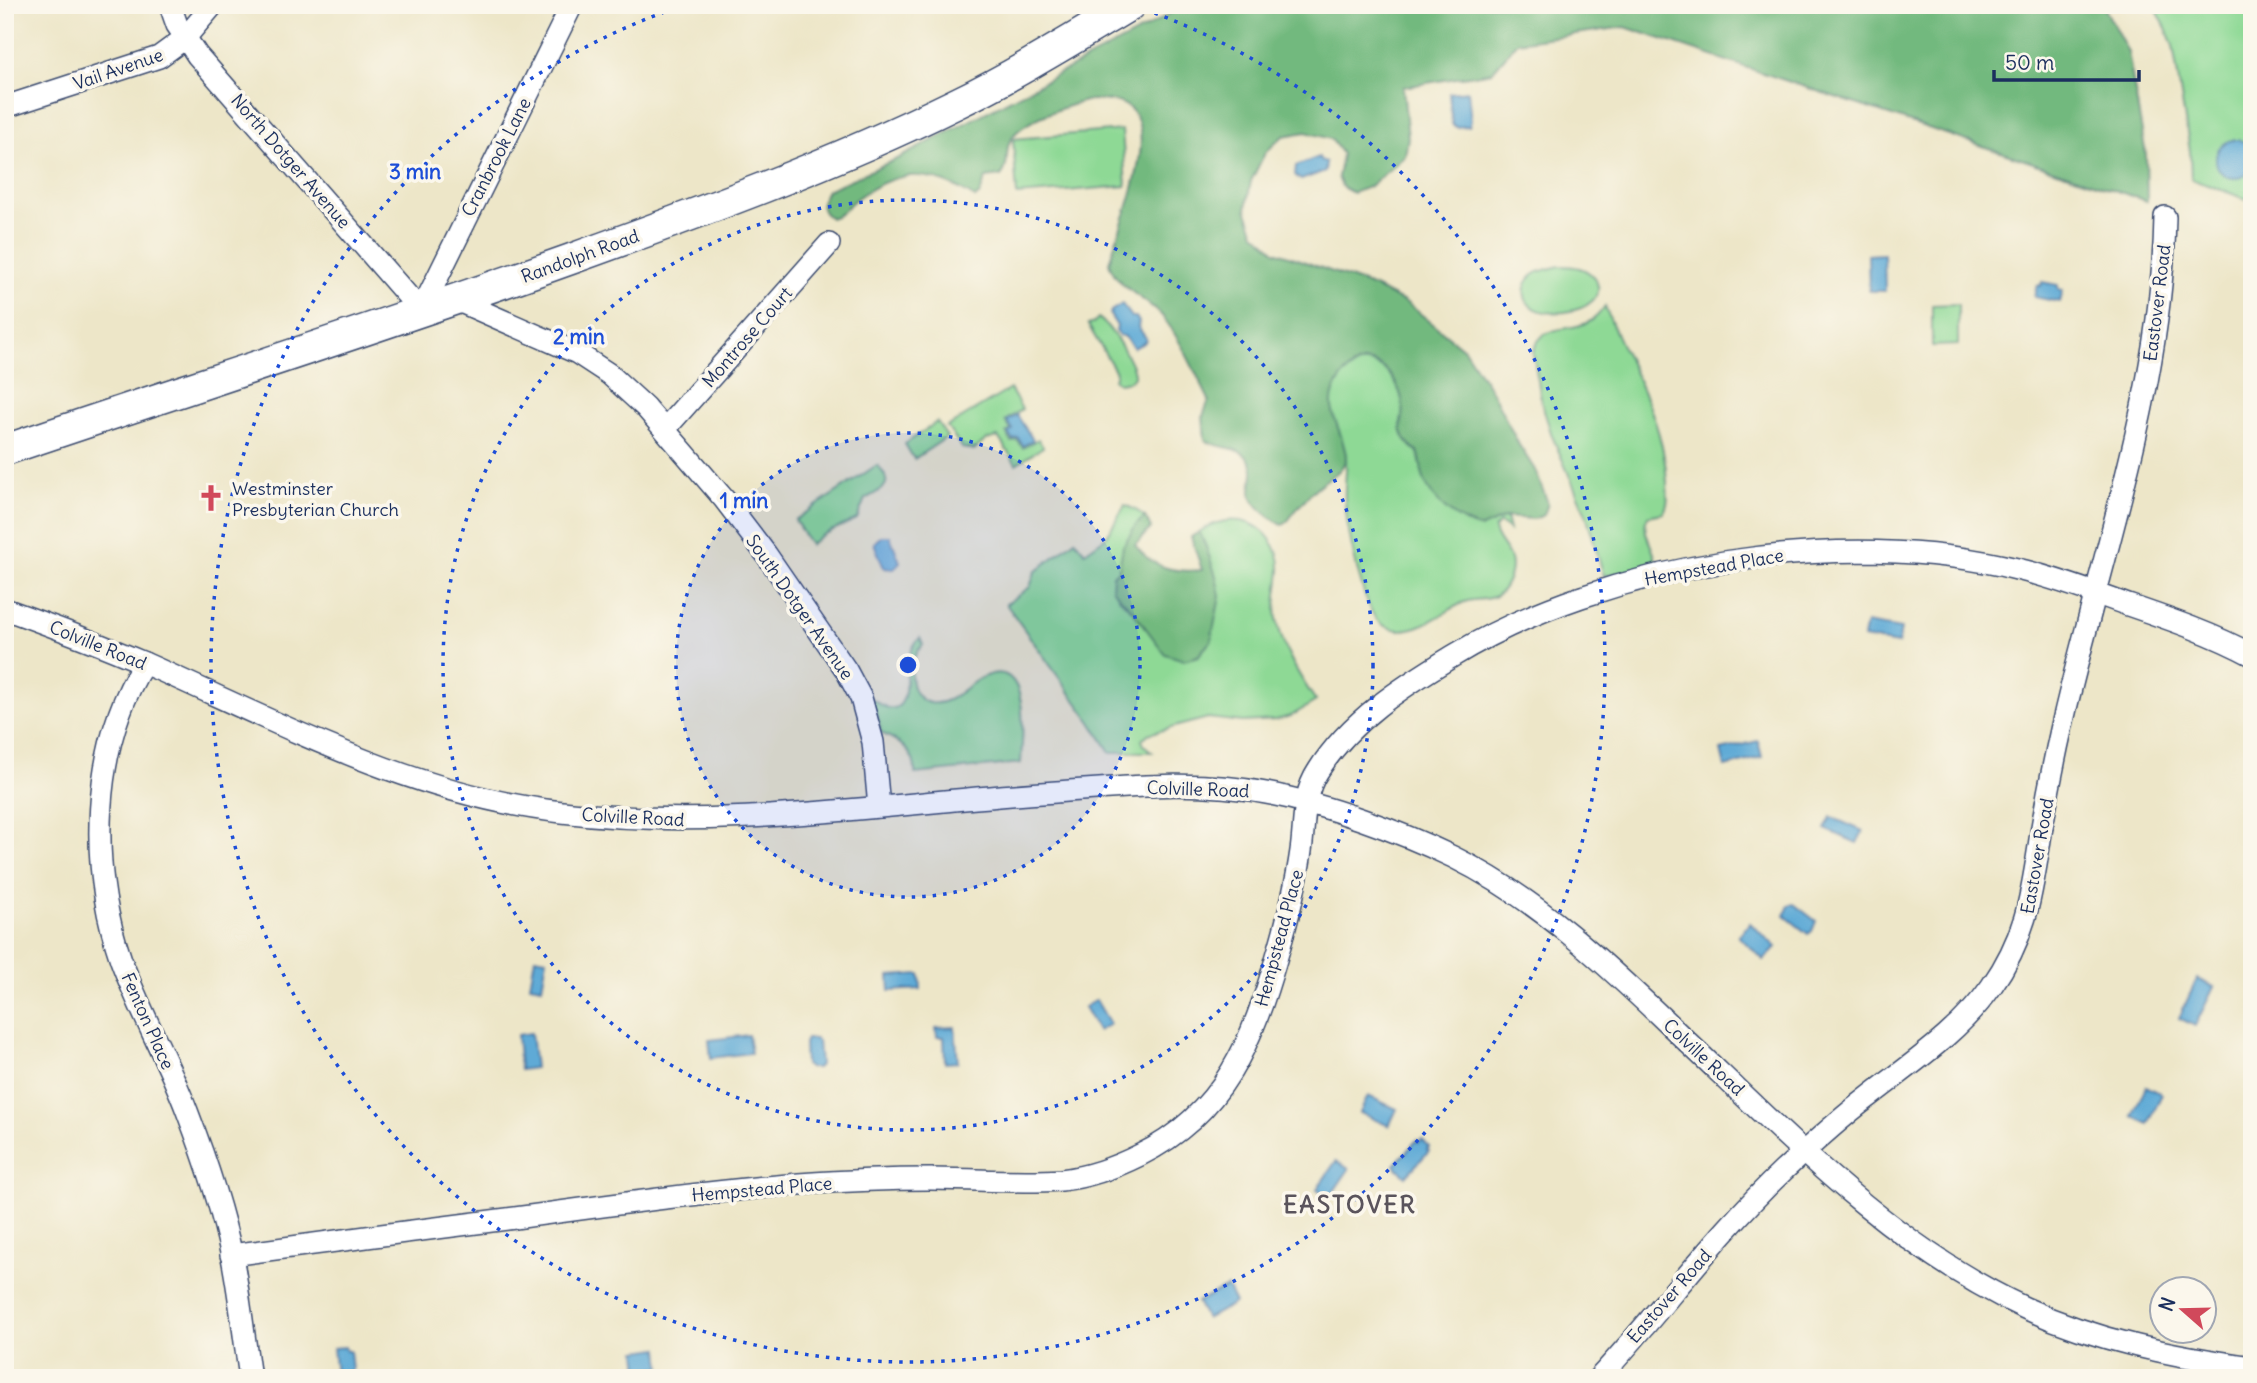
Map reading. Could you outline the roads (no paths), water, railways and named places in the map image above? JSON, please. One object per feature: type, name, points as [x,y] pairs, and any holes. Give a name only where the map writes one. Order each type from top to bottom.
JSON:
[{"type":"main road","name":"Randolph Road","points":[[5,450],[456,300],[744,196],[869,144],[969,97],[1042,58],[1130,5]]},
{"type":"street","name":"North Dotger Avenue","points":[[170,5],[185,38],[421,311]]},
{"type":"street","name":"Vail Avenue","points":[[5,107],[159,57],[185,38],[214,5]]},
{"type":"street","name":"Cranbrook Lane","points":[[421,311],[572,5]]},
{"type":"street","name":"Eastover Road","points":[[1599,1378],[1751,1203],[1851,1111],[1968,1015],[1991,987],[2010,956],[2025,922],[2034,891],[2056,749],[2078,654],[2142,412],[2164,273],[2165,217]]},
{"type":"street","name":"Montrose Court","points":[[665,429],[829,244]]},
{"type":"street","name":"South Dotger Avenue","points":[[456,300],[577,353],[630,391],[665,429],[766,554],[846,670],[861,698],[869,723],[879,807]]},
{"type":"street","name":"Hempstead Place","points":[[232,1255],[749,1188],[900,1179],[1063,1180],[1102,1171],[1136,1158],[1162,1142],[1197,1114],[1221,1087],[1247,1046],[1265,998],[1286,926],[1311,783],[1352,728],[1379,705],[1440,664],[1489,636],[1537,614],[1638,580],[1742,559],[1850,551],[1917,554],[2018,569],[2188,627],[2252,655]]},
{"type":"street","name":"Colville Road","points":[[5,609],[71,632],[144,663],[344,754],[422,782],[556,812],[698,820],[1038,793],[1177,785],[1265,792],[1400,833],[1463,862],[1527,901],[1629,986],[1804,1152],[1900,1232],[1968,1278],[2024,1307],[2093,1334],[2155,1351],[2252,1367]]},
{"type":"street","name":"Fenton Place","points":[[144,663],[120,709],[105,772],[101,819],[103,879],[121,960],[187,1110],[232,1255],[250,1378]]},
{"type":"water","points":[[1468,91],[1471,121],[1469,126],[1456,127],[1452,124],[1449,93]]},
{"type":"water","points":[[2235,140],[2248,146],[2254,159],[2248,172],[2235,178],[2222,172],[2216,159],[2222,146]]},
{"type":"water","points":[[1319,157],[1326,162],[1325,171],[1301,180],[1295,175],[1296,166]]},
{"type":"water","points":[[1884,254],[1885,291],[1869,291],[1868,255]]},
{"type":"water","points":[[2042,282],[2058,285],[2058,289],[2063,290],[2060,302],[2034,297],[2037,285],[2041,286]]},
{"type":"water","points":[[1122,304],[1132,317],[1136,317],[1138,327],[1146,338],[1145,342],[1134,348],[1124,336],[1120,336],[1110,315],[1111,311]]},
{"type":"water","points":[[1017,415],[1033,440],[1023,446],[1018,438],[1013,440],[1008,433],[1013,430],[1007,421]]},
{"type":"water","points":[[881,536],[890,536],[900,562],[894,569],[884,568],[874,543]]},
{"type":"water","points":[[1866,623],[1901,629],[1898,644],[1863,638]]},
{"type":"water","points":[[1758,741],[1762,757],[1725,767],[1721,750]]},
{"type":"water","points":[[1831,817],[1863,831],[1857,843],[1825,829]]},
{"type":"water","points":[[1794,904],[1816,921],[1808,934],[1785,916],[1789,905]]},
{"type":"water","points":[[1750,923],[1776,947],[1764,960],[1738,936]]},
{"type":"water","points":[[535,957],[547,959],[542,987],[530,985]]},
{"type":"water","points":[[920,974],[921,989],[890,991],[889,976]]},
{"type":"water","points":[[2197,979],[2214,987],[2195,1026],[2179,1018]]},
{"type":"water","points":[[1096,1000],[1110,1024],[1098,1031],[1084,1007]]},
{"type":"water","points":[[955,1027],[958,1062],[945,1063],[944,1037],[937,1037],[936,1028]]},
{"type":"water","points":[[531,1033],[535,1068],[520,1070],[517,1035]]},
{"type":"water","points":[[748,1035],[751,1053],[711,1058],[709,1040]]},
{"type":"water","points":[[806,1039],[818,1041],[820,1065],[817,1068],[805,1065]]},
{"type":"water","points":[[2146,1086],[2162,1094],[2148,1124],[2132,1116]]},
{"type":"water","points":[[1368,1096],[1397,1109],[1389,1126],[1360,1113]]},
{"type":"water","points":[[1422,1139],[1429,1151],[1406,1176],[1394,1165],[1417,1140],[1419,1142]]},
{"type":"water","points":[[1336,1161],[1349,1169],[1330,1197],[1317,1189]]},
{"type":"water","points":[[1227,1287],[1235,1303],[1206,1319],[1197,1302]]},
{"type":"water","points":[[345,1347],[346,1351],[350,1351],[352,1370],[349,1374],[336,1376],[333,1348]]},
{"type":"water","points":[[659,1348],[661,1367],[639,1370],[637,1351]]},
{"type":"place","name":"Westminster Presbyterian Church","points":[[211,498]]},
{"type":"district","name":"EASTOVER","points":[[1350,1204]]}]
